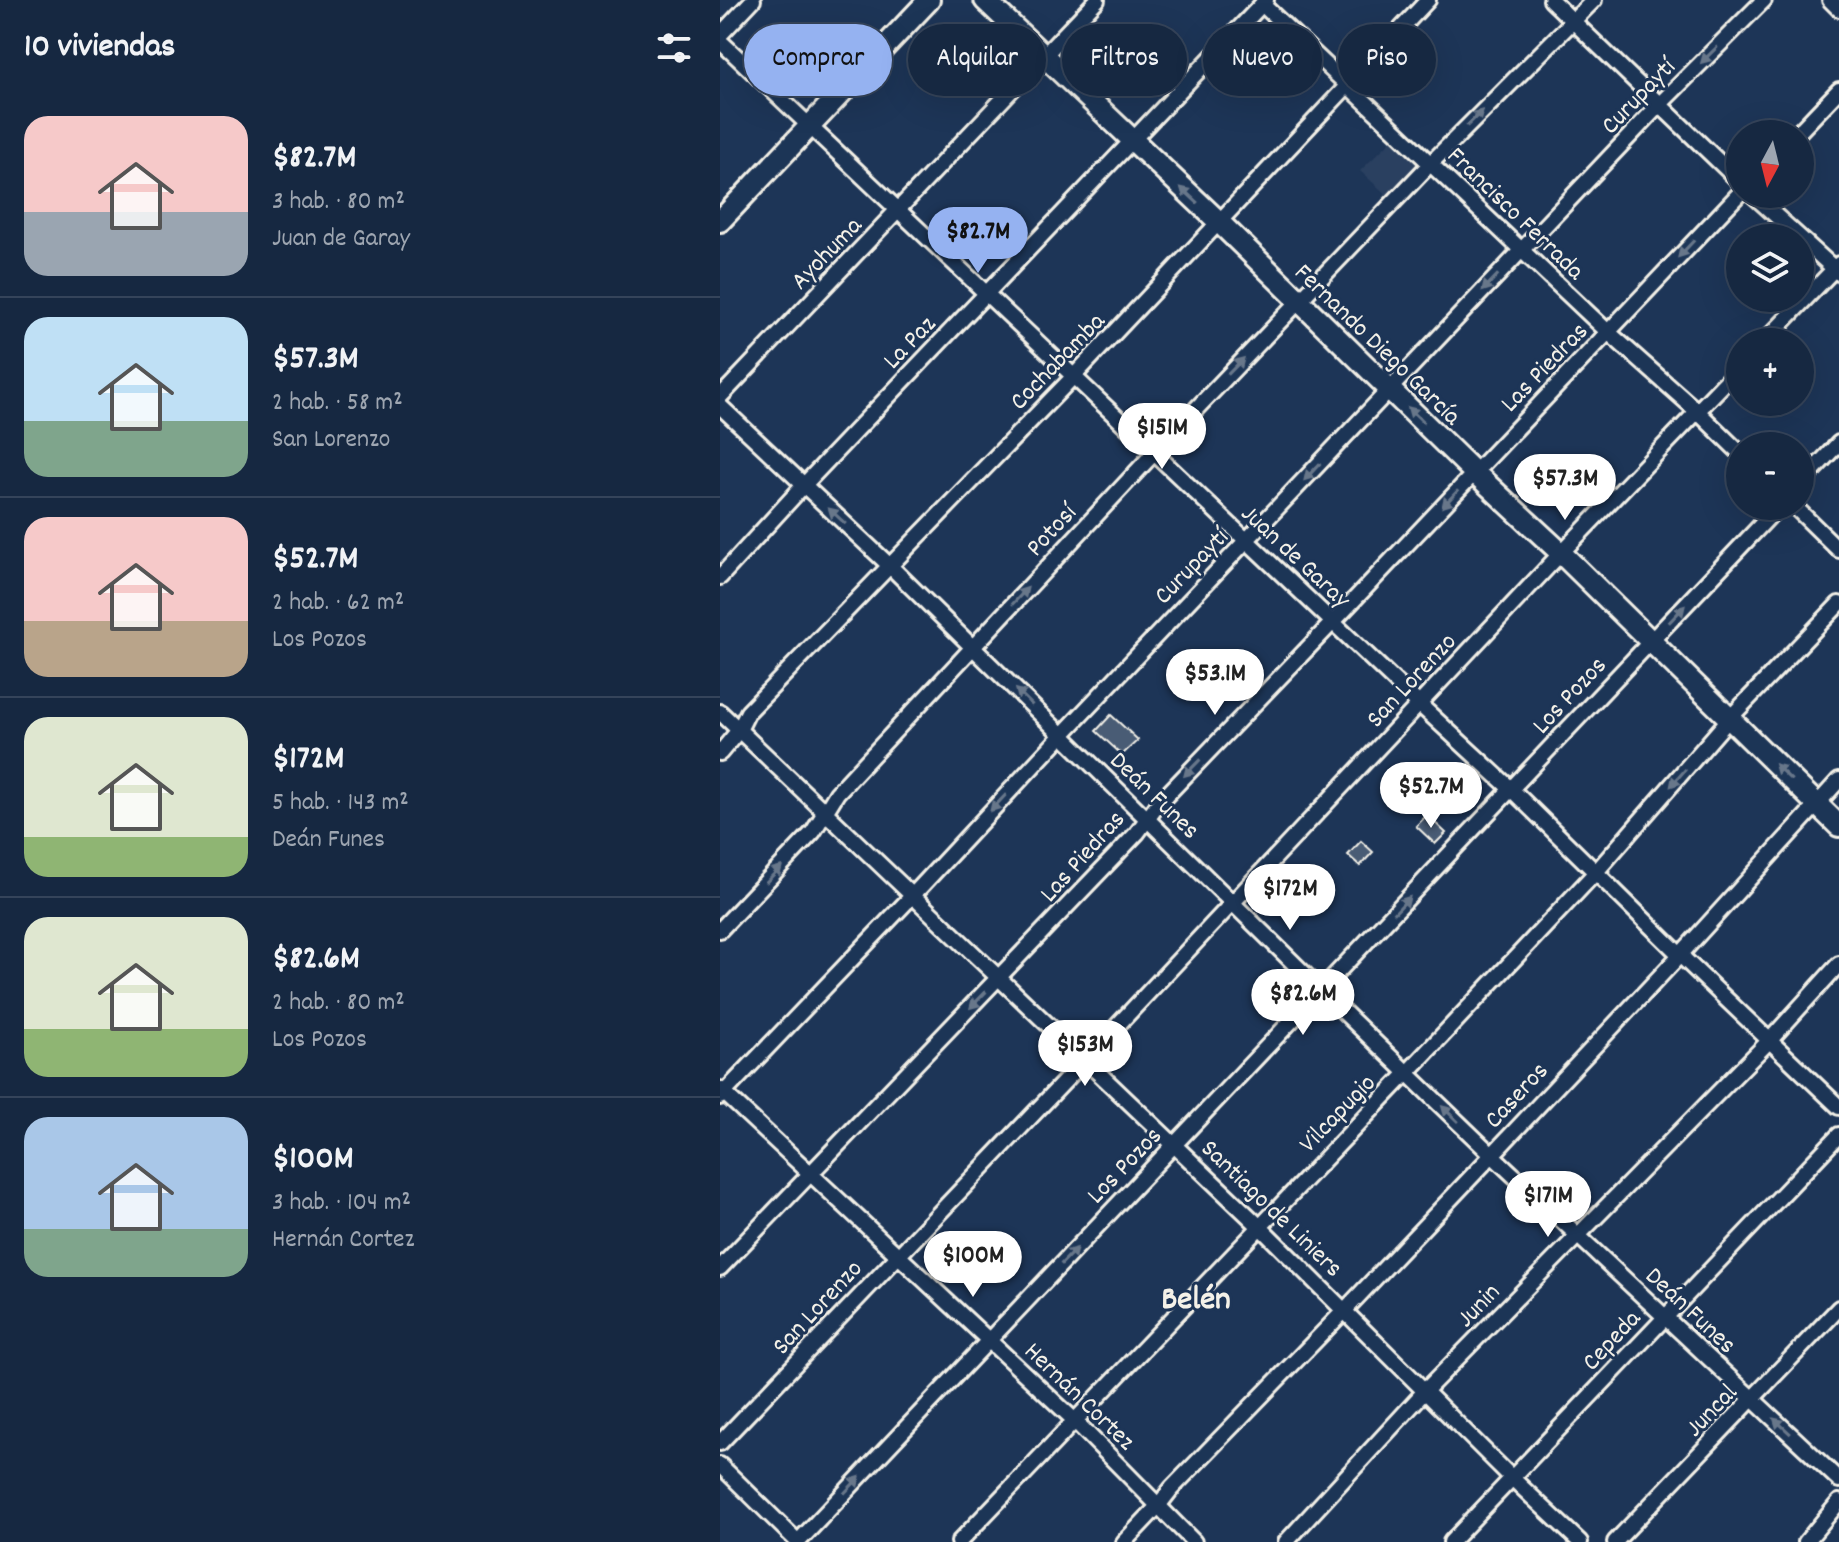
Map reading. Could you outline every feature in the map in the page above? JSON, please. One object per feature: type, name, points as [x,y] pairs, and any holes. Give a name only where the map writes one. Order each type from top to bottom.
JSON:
[{"type":"main road","points":[[720,221],[929,0]]},
{"type":"main road","name":"Fernando Diego García","points":[[985,0],[1010,24]]},
{"type":"main road","name":"Fernando Diego García","points":[[1046,59],[1219,222],[1839,826]]},
{"type":"street","points":[[720,38],[753,0]]},
{"type":"street","name":"Ayohuma","points":[[1046,55],[1097,0]]},
{"type":"street","name":"Cochabamba","points":[[1405,24],[1428,0]]},
{"type":"street","points":[[1551,0],[1726,168]]},
{"type":"street","name":"Potosí","points":[[720,930],[813,832],[837,793],[1154,453],[1431,163],[1594,0]]},
{"type":"street","name":"Curupaytí","points":[[721,1093],[913,895],[1660,104],[1764,0]]},
{"type":"street","points":[[1830,0],[1839,9]]},
{"type":"street","name":"Francisco Ferrada","points":[[1264,2],[1338,73]]},
{"type":"street","name":"La Paz","points":[[720,577],[1264,2]]},
{"type":"street","name":"Juan de Garay","points":[[720,38],[1073,377],[1511,789],[1839,1107]]},
{"type":"street","points":[[1810,120],[1839,90]]},
{"type":"street","name":"Ayohuma","points":[[720,397],[1007,96]]},
{"type":"street","name":"Cochabamba","points":[[720,753],[739,730],[748,712],[1073,377],[1338,96]]},
{"type":"street","name":"Francisco Ferrada","points":[[1361,96],[1608,332],[1726,439]]},
{"type":"street","name":"Las Piedras","points":[[720,1268],[1000,978],[1137,833],[1159,803],[1726,208]]},
{"type":"street","points":[[1768,208],[1837,268],[1778,328]]},
{"type":"street","name":"San Lorenzo","points":[[720,1443],[1726,381]]},
{"type":"street","name":"Deán Funes","points":[[720,406],[890,566],[1492,1155],[1839,1480]]},
{"type":"street","points":[[1814,469],[1839,443]]},
{"type":"street","name":"Los Pozos","points":[[798,1542],[1766,520]]},
{"type":"street","points":[[1808,520],[1839,550]]},
{"type":"street","name":"Vilcapugio","points":[[959,1542],[1596,872],[1729,719],[1839,604]]},
{"type":"street","name":"Santiago de Liniers","points":[[720,712],[1259,1226],[1580,1542]]},
{"type":"street","name":"Caseros","points":[[1124,1542],[1680,955],[1839,780]]},
{"type":"street","name":"Junin","points":[[1286,1542],[1426,1390],[1770,1040],[1839,964]]},
{"type":"street","name":"Hernán Cortez","points":[[721,1093],[1074,1420],[1194,1542]]},
{"type":"street","name":"Cepeda","points":[[1451,1542],[1839,1135]]},
{"type":"street","name":"Juncal","points":[[1615,1542],[1839,1308]]},
{"type":"street","points":[[720,1465],[798,1542]]},
{"type":"street","points":[[1806,1542],[1839,1502]]},
{"type":"shaded area","points":[[1395,137],[1423,163],[1389,197],[1360,171]]},
{"type":"building","points":[[1111,715],[1138,740],[1122,755],[1096,731]]},
{"type":"building","points":[[1427,815],[1446,833],[1435,844],[1416,826]]},
{"type":"building","points":[[1361,841],[1373,852],[1360,866],[1348,855]]},
{"type":"district","name":"Belén","points":[[1196,1296]]}]
